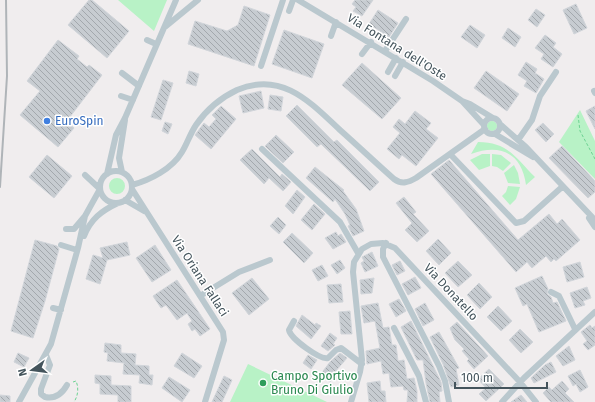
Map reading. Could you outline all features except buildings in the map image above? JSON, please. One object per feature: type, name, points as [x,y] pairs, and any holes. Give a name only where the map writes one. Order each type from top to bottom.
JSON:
[{"type":"street","points":[[108,174],[116,135],[133,100],[176,0]]},
{"type":"street","points":[[162,30],[198,0]]},
{"type":"street","points":[[262,66],[283,0]]},
{"type":"street","points":[[289,11],[293,0]]},
{"type":"street","name":"Via Fontana dell'Oste","points":[[298,0],[371,42],[462,101],[475,106],[493,118]]},
{"type":"street","points":[[385,51],[406,19]]},
{"type":"street","points":[[331,36],[336,22]]},
{"type":"street","points":[[147,40],[156,44]]},
{"type":"street","points":[[362,54],[371,42]]},
{"type":"street","points":[[388,72],[396,58]]},
{"type":"street","points":[[395,76],[403,62]]},
{"type":"street","points":[[518,140],[532,120],[540,96],[556,72]]},
{"type":"street","points":[[122,73],[138,86]]},
{"type":"street","points":[[78,249],[94,218],[103,210],[125,200],[128,197],[132,187],[175,161],[182,152],[197,124],[218,101],[241,89],[260,84],[277,86],[304,98],[398,182],[405,183],[414,179],[450,154],[484,127],[487,120],[493,118],[498,120],[500,126],[518,140],[595,220]]},
{"type":"street","points":[[121,96],[133,100]]},
{"type":"street","name":"Via Fontana dell'Oste","points":[[462,101],[484,127]]},
{"type":"street","points":[[125,118],[119,158],[122,172],[126,175],[132,187]]},
{"type":"street","points":[[494,134],[499,131],[500,126]]},
{"type":"street","points":[[484,127],[487,133],[494,134],[534,157]]},
{"type":"street","points":[[262,149],[337,218],[345,229],[358,253]]},
{"type":"street","points":[[450,154],[516,223],[524,222],[562,187]]},
{"type":"street","points":[[19,402],[46,355],[61,310],[78,249],[85,216],[98,185],[108,174],[112,172],[122,172]]},
{"type":"street","points":[[85,175],[98,185],[104,198],[113,203],[118,203]]},
{"type":"street","name":"Via Oriana Fallaci","points":[[132,187],[146,212],[222,329],[224,336],[205,402]]},
{"type":"street","name":"Via Oriana Fallaci","points":[[125,200],[146,212]]},
{"type":"street","points":[[587,213],[595,227]]},
{"type":"street","points":[[66,229],[74,229],[85,216]]},
{"type":"street","points":[[351,402],[362,364],[353,269],[358,253],[371,244],[386,243]]},
{"type":"street","points":[[386,243],[383,249],[383,256],[443,375],[449,402]]},
{"type":"street","name":"Via Donatello","points":[[386,243],[395,248],[520,382],[536,402]]},
{"type":"street","points":[[61,245],[78,249]]},
{"type":"street","points":[[200,296],[239,272],[270,260]]},
{"type":"street","points":[[551,292],[559,296],[575,329]]},
{"type":"street","points":[[53,308],[61,310]]},
{"type":"street","points":[[502,402],[520,382],[575,329],[595,312]]},
{"type":"street","points":[[294,321],[290,328],[292,336],[321,358],[328,358],[336,350],[341,348],[362,364]]},
{"type":"street","points":[[394,328],[419,376],[426,402]]},
{"type":"street","points":[[46,355],[50,365],[41,389],[41,394],[45,397],[54,397],[69,384]]},
{"type":"path","points":[[578,115],[580,131],[595,159]]},
{"type":"path","points":[[69,384],[76,381],[78,387],[78,393],[74,402]]},
{"type":"green space","points":[[118,0],[167,0],[154,31]]},
{"type":"green space","points":[[580,110],[595,141],[595,179],[559,142]]},
{"type":"green space","points":[[490,121],[494,121],[496,122],[496,130],[490,131],[487,128],[487,124]]},
{"type":"green space","points":[[478,142],[497,145],[511,152],[535,177],[526,185],[524,174],[520,165],[508,153],[491,150],[471,154]]},
{"type":"green space","points":[[482,154],[490,154],[490,166],[479,170],[470,160]]},
{"type":"green space","points":[[492,154],[501,155],[511,163],[503,171],[492,166]]},
{"type":"green space","points":[[514,165],[518,173],[520,184],[508,183],[504,173]]},
{"type":"green space","points":[[117,178],[124,183],[125,186],[120,193],[117,194],[110,189],[109,186],[114,179]]},
{"type":"green space","points":[[508,186],[520,187],[516,199],[510,205],[502,196],[506,192]]},
{"type":"green space","name":"Campo Sportivo Bruno Di Giulio","points":[[248,364],[327,402],[230,402]]},
{"type":"railway","points":[[0,187],[7,76],[6,0]]},
{"type":"place","name":"EuroSpin","points":[[47,121]]},
{"type":"place","name":"Campo Sportivo Bruno Di Giulio","points":[[263,383]]}]
